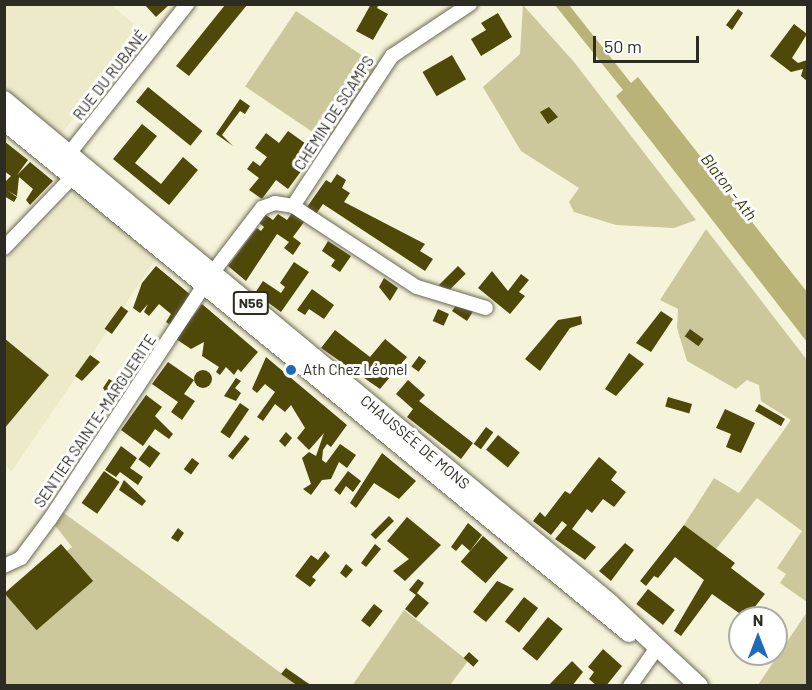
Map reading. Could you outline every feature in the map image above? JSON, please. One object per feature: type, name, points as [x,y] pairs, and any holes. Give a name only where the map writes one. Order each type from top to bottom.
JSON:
[{"type":"main road","name":"CHAUSSÉE DE MONS","points":[[4,100],[71,166],[610,603],[656,650],[699,686]]},
{"type":"main road","name":"CHAUSSÉE DE MONS","points":[[4,121],[71,166]]},
{"type":"street","name":"RUE DU RUBANÉ","points":[[4,248],[71,166],[187,4]]},
{"type":"street","name":"CHEMIN DE SCAMPS","points":[[293,206],[392,56],[470,4]]},
{"type":"street","points":[[209,279],[262,208],[275,203],[293,206],[417,288],[486,308]]},
{"type":"street","name":"SENTIER SAINTE-MARGUERITE","points":[[4,566],[21,558],[50,519],[209,279]]},
{"type":"street","points":[[630,686],[656,650]]},
{"type":"shaded area","points":[[5,5],[111,5],[133,23],[137,41],[59,136],[5,89]]},
{"type":"shaded area","points":[[523,5],[574,62],[696,220],[674,228],[616,225],[574,212],[569,202],[579,188],[521,151],[483,87],[520,54]]},
{"type":"shaded area","points":[[555,5],[569,5],[631,83],[638,77],[807,292],[807,342],[616,96],[623,90]]},
{"type":"shaded area","points":[[296,11],[381,69],[331,144],[245,86]]},
{"type":"shaded area","points":[[77,190],[158,256],[12,471],[4,465],[4,262]]},
{"type":"shaded area","points":[[706,229],[807,360],[807,602],[780,583],[786,574],[777,568],[802,531],[757,498],[716,549],[684,525],[714,478],[739,493],[791,420],[761,401],[759,385],[747,380],[736,389],[687,361],[677,328],[678,309],[660,300]]},
{"type":"shaded area","points":[[61,511],[297,685],[5,685],[4,598],[72,547],[50,519]]},
{"type":"shaded area","points":[[404,610],[468,661],[450,685],[352,686]]},
{"type":"shaded area","points":[[807,612],[807,685],[758,685],[771,666],[788,666],[788,640]]},
{"type":"building","points":[[144,4],[170,4],[156,17]]},
{"type":"building","points":[[371,4],[379,4],[377,8],[388,14],[373,40],[356,31]]},
{"type":"building","points":[[225,5],[247,5],[189,76],[176,66]]},
{"type":"building","points":[[738,9],[743,13],[732,30],[726,25]]},
{"type":"building","points":[[498,13],[512,37],[481,56],[471,39],[486,30],[481,23]]},
{"type":"building","points":[[794,24],[807,34],[792,58],[798,63],[807,60],[807,81],[801,76],[803,69],[791,72],[770,56]]},
{"type":"building","points":[[452,55],[466,79],[437,96],[423,72]]},
{"type":"building","points":[[148,87],[202,131],[190,146],[136,102]]},
{"type":"building","points":[[240,99],[250,106],[245,114],[240,111],[222,135],[233,146],[216,134]]},
{"type":"building","points":[[549,107],[558,117],[548,124],[540,112]]},
{"type":"building","points":[[142,124],[157,136],[135,163],[161,184],[183,157],[198,170],[169,205],[113,159]]},
{"type":"building","points":[[288,131],[316,151],[288,189],[276,180],[262,199],[249,190],[259,178],[247,169],[253,161],[260,166],[267,157],[255,148],[266,133],[279,143]]},
{"type":"building","points":[[4,141],[28,160],[17,175],[30,162],[53,181],[30,205],[26,200],[33,189],[19,177],[17,196],[8,191],[17,197],[14,202],[4,196],[4,183],[11,176],[4,171]]},
{"type":"building","points":[[337,174],[346,180],[342,188],[350,193],[344,202],[425,244],[420,251],[433,259],[425,271],[323,204],[316,214],[307,207],[326,180],[331,183]]},
{"type":"building","points":[[263,213],[273,220],[278,214],[287,220],[292,213],[304,222],[293,237],[301,243],[293,255],[284,248],[289,242],[277,234],[246,281],[228,266],[257,228],[261,231],[264,227],[257,221]]},
{"type":"building","points":[[328,241],[351,256],[340,272],[331,266],[335,260],[322,251]]},
{"type":"building","points":[[294,262],[309,272],[281,312],[255,293],[263,281],[281,293],[285,287],[280,283]]},
{"type":"building","points":[[156,266],[192,296],[176,328],[166,322],[171,314],[159,304],[149,316],[144,312],[148,304],[140,313],[133,308],[142,283]]},
{"type":"building","points":[[458,266],[466,274],[447,293],[439,285]]},
{"type":"building","points":[[492,271],[508,291],[521,274],[529,280],[519,292],[525,296],[510,314],[478,288]]},
{"type":"building","points":[[384,278],[398,288],[390,301],[379,287]]},
{"type":"building","points":[[312,289],[334,305],[324,319],[309,309],[305,315],[297,310]]},
{"type":"building","points":[[202,304],[258,352],[241,372],[238,369],[234,375],[226,367],[220,375],[216,372],[219,367],[202,356],[204,342],[191,349],[176,339]]},
{"type":"building","points":[[457,304],[474,310],[467,321],[452,311]]},
{"type":"building","points":[[121,306],[128,311],[112,334],[105,329]]},
{"type":"building","points":[[438,309],[449,314],[444,326],[433,321]]},
{"type":"building","points":[[661,311],[673,319],[651,352],[636,343]]},
{"type":"building","points":[[581,316],[582,324],[570,328],[540,371],[525,359],[558,320]]},
{"type":"building","points":[[690,329],[704,339],[698,346],[685,336]]},
{"type":"building","points":[[335,330],[370,357],[385,339],[407,357],[380,389],[321,348]]},
{"type":"building","points":[[4,338],[49,375],[4,429]]},
{"type":"building","points":[[629,353],[644,364],[616,396],[605,389]]},
{"type":"building","points":[[90,355],[100,362],[82,381],[75,376]]},
{"type":"building","points":[[419,356],[426,361],[419,372],[411,367]]},
{"type":"building","points":[[266,357],[347,425],[331,447],[327,444],[323,450],[322,460],[326,463],[340,444],[356,455],[347,468],[339,462],[331,479],[322,480],[311,495],[303,489],[311,484],[302,458],[309,452],[316,456],[324,433],[309,450],[297,438],[305,428],[291,405],[285,412],[275,404],[263,421],[257,417],[275,392],[265,384],[257,393],[252,389]]},
{"type":"building","points":[[168,362],[194,380],[184,394],[195,401],[182,420],[171,412],[178,402],[152,384]]},
{"type":"building","points":[[199,370],[207,370],[212,375],[210,386],[199,388],[194,383],[194,375]]},
{"type":"building","points":[[236,378],[241,381],[235,388],[241,393],[236,401],[224,396]]},
{"type":"building","points":[[109,379],[123,387],[112,402],[103,388]]},
{"type":"building","points":[[408,380],[425,395],[419,401],[473,443],[461,459],[407,417],[413,409],[396,394]]},
{"type":"building","points":[[146,395],[162,407],[155,416],[173,434],[169,439],[155,429],[143,446],[121,430]]},
{"type":"building","points":[[668,397],[692,404],[689,414],[665,407]]},
{"type":"building","points":[[240,403],[249,409],[230,438],[220,432]]},
{"type":"building","points":[[759,404],[785,419],[781,426],[755,411]]},
{"type":"building","points":[[725,409],[755,423],[741,453],[726,447],[731,434],[716,428]]},
{"type":"building","points":[[486,427],[493,432],[481,449],[474,444]]},
{"type":"building","points":[[286,432],[292,438],[285,447],[279,441]]},
{"type":"building","points":[[245,435],[250,439],[233,460],[228,456]]},
{"type":"building","points":[[498,435],[520,453],[508,467],[486,450]]},
{"type":"building","points":[[149,445],[160,453],[150,468],[138,460]]},
{"type":"building","points":[[121,446],[137,458],[130,468],[143,477],[138,485],[120,472],[116,477],[105,470]]},
{"type":"building","points":[[382,453],[416,481],[399,499],[374,483],[356,508],[350,503]]},
{"type":"building","points":[[599,457],[617,472],[611,480],[626,492],[614,507],[603,499],[592,513],[587,509],[572,529],[596,547],[585,560],[555,539],[567,525],[562,521],[551,535],[533,521],[540,512],[545,517],[565,491],[570,494]]},
{"type":"building","points":[[192,458],[199,463],[191,475],[184,469]]},
{"type":"building","points":[[104,471],[120,482],[97,514],[82,503]]},
{"type":"building","points":[[348,471],[361,481],[353,492],[346,486],[340,495],[334,490]]},
{"type":"building","points":[[124,480],[146,501],[142,506],[119,490]]},
{"type":"building","points":[[389,516],[394,521],[376,539],[371,534]]},
{"type":"building","points":[[407,517],[441,545],[405,581],[393,571],[409,559],[387,541]]},
{"type":"building","points":[[468,523],[482,535],[470,551],[462,544],[456,551],[451,547]]},
{"type":"building","points":[[684,525],[735,563],[731,568],[765,594],[756,606],[729,606],[712,594],[681,636],[674,631],[704,580],[675,557],[658,578],[654,576],[646,586],[640,581]]},
{"type":"building","points":[[178,528],[184,533],[178,542],[171,538]]},
{"type":"building","points":[[483,536],[508,558],[486,583],[461,562]]},
{"type":"building","points":[[625,543],[634,550],[611,581],[599,571]]},
{"type":"building","points":[[61,544],[93,581],[37,630],[4,593]]},
{"type":"building","points":[[375,544],[381,549],[366,567],[361,563]]},
{"type":"building","points":[[325,551],[330,556],[312,577],[316,580],[310,587],[295,576],[311,555],[318,560]]},
{"type":"building","points":[[346,564],[353,570],[346,578],[340,573]]},
{"type":"building","points":[[418,579],[424,583],[417,593],[429,603],[416,618],[405,609],[416,595],[409,590]]},
{"type":"building","points":[[497,581],[514,589],[486,622],[473,612]]},
{"type":"building","points":[[648,589],[675,610],[663,625],[636,604]]},
{"type":"building","points":[[524,597],[538,608],[519,633],[505,621]]},
{"type":"building","points":[[374,604],[383,611],[370,627],[361,621]]},
{"type":"building","points":[[548,617],[563,629],[537,661],[522,649]]},
{"type":"building","points":[[603,649],[622,666],[606,686],[597,686],[589,679],[594,672],[588,667]]},
{"type":"building","points":[[469,652],[479,661],[473,667],[464,658]]},
{"type":"building","points":[[572,661],[583,672],[572,686],[548,686]]},
{"type":"building","points":[[286,668],[312,686],[298,686],[281,674]]},
{"type":"place","name":"Ath Chez Léonel","points":[[291,370]]},
{"type":"water label","name":"Blaton - Ath","points":[[729,187]]}]
